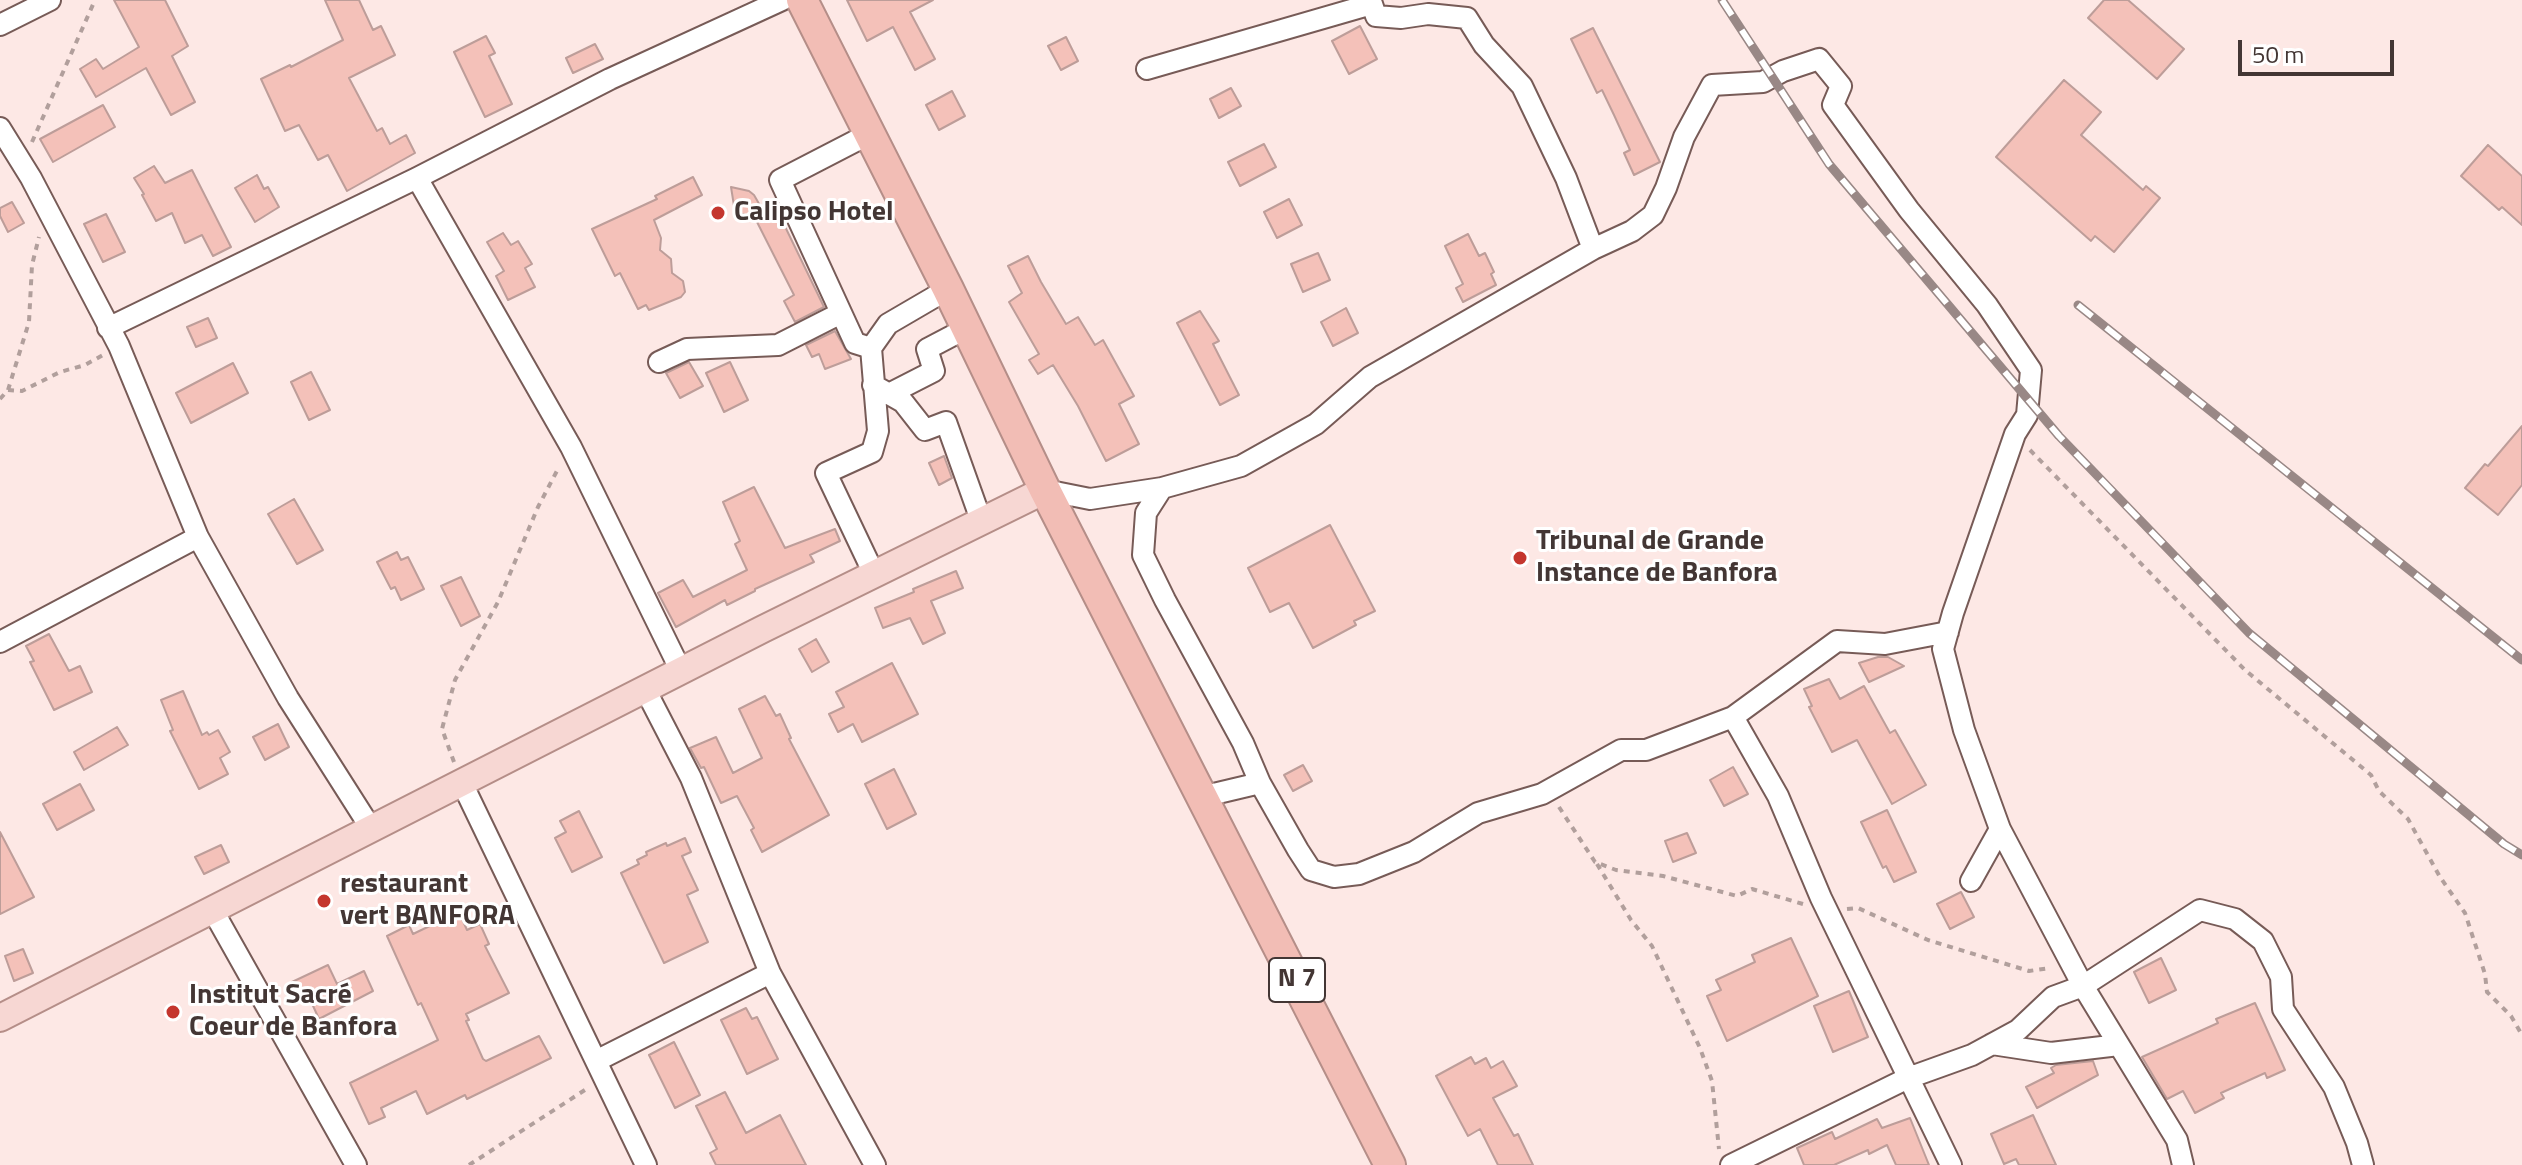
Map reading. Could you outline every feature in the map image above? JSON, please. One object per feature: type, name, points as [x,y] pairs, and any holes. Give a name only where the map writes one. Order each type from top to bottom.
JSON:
[{"type":"highway","name":"N 7","points":[[802,0],[948,289],[1045,490],[1387,1164]]},
{"type":"main road","points":[[0,1018],[681,671],[1045,490]]},
{"type":"street","points":[[0,25],[50,0]]},
{"type":"street","points":[[108,328],[417,178],[610,79],[782,0]]},
{"type":"street","points":[[1147,69],[1372,4],[1376,16],[1401,18],[1428,14],[1467,18],[1484,45],[1522,86],[1566,178],[1593,249]]},
{"type":"street","points":[[1045,490],[1090,499],[1162,488],[1241,466],[1254,459],[1316,424],[1370,377],[1593,249],[1632,231],[1653,215],[1684,137],[1712,85],[1763,82],[1783,71],[1819,59],[1841,86],[1833,105],[1909,210],[1987,305],[2031,370],[2027,415],[2015,434],[1943,649],[1964,730],[2000,829],[2083,986],[2187,1161]]},
{"type":"street","points":[[0,128],[34,183],[119,346],[198,537],[288,698],[372,830]]},
{"type":"street","points":[[869,134],[780,180],[855,343],[871,348]]},
{"type":"street","points":[[417,178],[571,447],[681,671]]},
{"type":"street","points":[[874,574],[826,473],[872,452],[878,431],[881,389],[871,348],[888,324],[948,289]]},
{"type":"street","points":[[659,362],[687,349],[778,345],[841,313]]},
{"type":"street","points":[[881,389],[934,371],[927,349],[967,328]]},
{"type":"street","points":[[881,389],[903,402],[925,430],[946,422],[981,520]]},
{"type":"street","points":[[1162,488],[1146,513],[1143,555],[1243,743],[1260,783],[1298,850],[1311,870],[1334,877],[1359,874],[1414,852],[1478,813],[1536,795],[1621,750],[1646,750],[1733,717],[1837,641],[1885,644],[1948,632]]},
{"type":"street","points":[[0,642],[198,537]]},
{"type":"street","points":[[646,691],[691,778],[770,973],[875,1165]]},
{"type":"street","points":[[1733,717],[1778,796],[1828,911],[1951,1165]]},
{"type":"street","points":[[462,783],[646,1165]]},
{"type":"street","points":[[1201,797],[1260,783]]},
{"type":"street","points":[[1971,881],[2000,829]]},
{"type":"street","points":[[212,909],[356,1165]]},
{"type":"street","points":[[1725,1158],[1757,1159],[1908,1078],[1972,1055],[2018,1030],[2053,997],[2083,986],[2200,910],[2235,919],[2263,941],[2281,977],[2283,1009],[2334,1087],[2363,1165]]},
{"type":"street","points":[[600,1069],[770,973]]},
{"type":"street","points":[[1992,1044],[2051,1053],[2119,1045]]},
{"type":"path","points":[[34,183],[30,148],[95,0]]},
{"type":"path","points":[[0,399],[8,390],[29,322],[32,265],[42,227]]},
{"type":"path","points":[[8,390],[22,391],[60,372],[85,365],[119,346]]},
{"type":"path","points":[[2015,434],[2245,670],[2371,775],[2379,791],[2408,819],[2440,877],[2465,913],[2485,974],[2487,992],[2511,1016],[2522,1035]]},
{"type":"path","points":[[462,783],[442,729],[455,680],[486,628],[538,507],[571,447]]},
{"type":"path","points":[[1536,795],[1559,806],[1631,920],[1652,946],[1700,1048],[1712,1081],[1725,1158]]},
{"type":"path","points":[[1595,862],[1616,870],[1663,876],[1737,896],[1752,889],[1828,911],[1858,908],[1928,940],[2029,971],[2051,968],[2063,971],[2083,986]]},
{"type":"path","points":[[469,1165],[600,1069]]},
{"type":"building","points":[[114,0],[165,0],[188,46],[172,56],[195,102],[171,115],[146,68],[96,97],[80,69],[96,59],[103,69],[139,47]]},
{"type":"building","points":[[325,0],[359,0],[373,30],[381,26],[395,55],[349,78],[377,131],[382,128],[390,144],[406,135],[415,153],[347,191],[328,155],[318,160],[299,125],[285,131],[261,79],[343,40]]},
{"type":"building","points":[[847,0],[933,0],[910,12],[935,59],[915,70],[893,27],[867,41]]},
{"type":"building","points":[[2104,0],[2128,0],[2184,49],[2157,79],[2088,18]]},
{"type":"building","points":[[1360,26],[1377,59],[1349,74],[1332,41]]},
{"type":"building","points":[[1593,28],[1660,162],[1634,175],[1624,153],[1630,150],[1614,115],[1602,90],[1597,93],[1571,39]]},
{"type":"building","points":[[486,36],[495,53],[489,56],[512,104],[485,117],[454,52]]},
{"type":"building","points":[[1066,37],[1078,61],[1061,70],[1048,46]]},
{"type":"building","points":[[595,44],[603,59],[573,73],[566,58]]},
{"type":"building","points":[[2064,80],[2101,112],[2081,135],[2143,190],[2146,186],[2160,198],[2114,252],[2095,236],[2091,241],[1996,157]]},
{"type":"building","points":[[1231,88],[1241,106],[1219,118],[1210,99]]},
{"type":"building","points":[[952,91],[965,116],[939,130],[926,105]]},
{"type":"building","points":[[103,105],[115,127],[53,162],[40,139]]},
{"type":"building","points":[[1264,144],[1276,167],[1240,186],[1228,162]]},
{"type":"building","points":[[2488,145],[2522,176],[2522,225],[2502,207],[2499,210],[2461,176]]},
{"type":"building","points":[[154,166],[165,183],[192,170],[231,247],[213,256],[202,235],[185,243],[172,213],[156,221],[134,178]]},
{"type":"building","points":[[257,175],[279,207],[255,222],[235,188]]},
{"type":"building","points":[[693,177],[702,195],[654,220],[661,238],[660,250],[671,259],[672,273],[683,281],[685,292],[681,297],[649,310],[646,305],[638,309],[620,273],[615,276],[592,229],[657,199],[655,196]]},
{"type":"building","points":[[731,187],[754,195],[766,216],[777,210],[824,307],[795,322],[784,301],[794,295],[756,220],[759,219],[735,212]]},
{"type":"building","points":[[1289,199],[1302,225],[1277,238],[1264,212]]},
{"type":"building","points":[[12,202],[24,223],[8,232],[0,216],[0,208]]},
{"type":"building","points":[[106,214],[125,252],[103,262],[84,224]]},
{"type":"building","points":[[503,233],[511,245],[518,241],[532,264],[525,268],[535,287],[508,300],[496,276],[504,271],[487,242]]},
{"type":"building","points":[[1468,234],[1479,256],[1485,253],[1496,285],[1463,302],[1456,288],[1463,284],[1445,246]]},
{"type":"building","points":[[1318,253],[1330,280],[1303,292],[1291,264]]},
{"type":"building","points":[[1028,256],[1066,324],[1078,317],[1095,345],[1103,340],[1134,396],[1119,404],[1139,444],[1106,461],[1053,365],[1038,374],[1029,360],[1039,354],[1009,302],[1022,293],[1008,266]]},
{"type":"building","points":[[1346,308],[1358,333],[1333,346],[1321,322]]},
{"type":"building","points":[[1200,311],[1219,341],[1213,344],[1239,395],[1220,405],[1177,323]]},
{"type":"building","points":[[208,318],[217,338],[196,347],[187,327]]},
{"type":"building","points":[[835,331],[851,359],[825,369],[819,354],[812,357],[806,345]]},
{"type":"building","points":[[689,362],[703,386],[680,398],[666,373]]},
{"type":"building","points":[[730,362],[748,400],[724,412],[706,373]]},
{"type":"building","points":[[233,363],[248,393],[191,423],[176,393]]},
{"type":"building","points":[[311,372],[330,410],[309,420],[291,382]]},
{"type":"building","points":[[2522,426],[2522,485],[2498,515],[2465,488]]},
{"type":"building","points":[[944,456],[952,478],[939,485],[929,463]]},
{"type":"building","points":[[754,487],[785,548],[835,529],[840,541],[810,555],[814,562],[727,605],[725,600],[676,627],[658,593],[683,580],[693,597],[747,570],[735,544],[740,541],[723,502]]},
{"type":"building","points":[[294,499],[323,550],[297,564],[268,514]]},
{"type":"building","points":[[1330,525],[1375,611],[1313,648],[1289,603],[1270,612],[1248,568]]},
{"type":"building","points":[[397,552],[401,560],[408,557],[424,589],[401,600],[395,587],[391,589],[377,562]]},
{"type":"building","points":[[956,571],[963,588],[931,601],[945,633],[923,644],[910,618],[883,628],[875,608]]},
{"type":"building","points":[[461,577],[480,616],[461,626],[441,586]]},
{"type":"building","points":[[49,634],[69,671],[80,666],[92,692],[54,710],[30,662],[34,661],[26,646]]},
{"type":"building","points":[[816,639],[829,662],[812,672],[799,649]]},
{"type":"building","points":[[1888,657],[1904,666],[1869,682],[1859,663]]},
{"type":"building","points":[[892,663],[918,714],[862,742],[853,724],[838,732],[829,714],[844,707],[836,692]]},
{"type":"building","points":[[1829,679],[1840,699],[1864,686],[1890,733],[1895,730],[1926,785],[1892,804],[1857,740],[1832,752],[1809,707],[1812,706],[1804,689]]},
{"type":"building","points":[[183,691],[202,735],[218,730],[230,752],[220,758],[228,774],[199,789],[170,731],[173,730],[161,700]]},
{"type":"building","points":[[765,696],[776,716],[780,714],[789,739],[829,815],[762,852],[751,830],[754,828],[737,796],[721,803],[704,767],[701,768],[690,748],[716,737],[733,773],[762,758],[739,709]]},
{"type":"building","points":[[278,724],[289,747],[265,760],[253,737]]},
{"type":"building","points":[[117,727],[128,745],[84,770],[74,752]]},
{"type":"building","points":[[1303,765],[1312,781],[1293,791],[1284,775]]},
{"type":"building","points":[[1733,767],[1748,794],[1724,806],[1710,780]]},
{"type":"building","points":[[894,769],[916,814],[887,829],[865,784]]},
{"type":"building","points":[[80,784],[94,810],[57,830],[43,804]]},
{"type":"building","points":[[1887,810],[1916,872],[1894,882],[1886,866],[1883,868],[1861,822]]},
{"type":"building","points":[[579,811],[602,857],[572,872],[555,838],[566,832],[560,821]]},
{"type":"building","points":[[0,832],[34,897],[0,914]]},
{"type":"building","points":[[1687,833],[1696,853],[1673,862],[1665,841]]},
{"type":"building","points":[[685,838],[691,852],[682,856],[698,890],[687,895],[708,942],[664,963],[621,873],[639,864],[637,860],[647,855],[646,852]]},
{"type":"building","points":[[221,845],[229,862],[204,874],[195,857]]},
{"type":"building","points":[[1961,892],[1974,917],[1950,929],[1937,904]]},
{"type":"building","points":[[459,912],[467,930],[480,924],[489,944],[485,946],[509,993],[466,1014],[469,1020],[466,1021],[483,1059],[486,1061],[539,1036],[551,1058],[467,1099],[465,1095],[427,1114],[416,1091],[381,1108],[385,1117],[369,1124],[350,1083],[438,1040],[421,1003],[418,1005],[387,936],[409,925],[413,934]]},
{"type":"building","points":[[1791,938],[1818,996],[1727,1041],[1707,996],[1721,990],[1716,980],[1755,962],[1752,955]]},
{"type":"building","points":[[23,949],[33,973],[14,981],[5,956]]},
{"type":"building","points":[[2161,958],[2176,990],[2149,1003],[2134,972]]},
{"type":"building","points":[[328,965],[337,984],[364,971],[373,991],[319,1019],[309,997],[301,1001],[292,982]]},
{"type":"building","points":[[1849,991],[1868,1037],[1833,1052],[1814,1006]]},
{"type":"building","points":[[2255,1003],[2285,1070],[2267,1078],[2265,1073],[2221,1093],[2224,1098],[2195,1113],[2183,1091],[2167,1099],[2142,1057]]},
{"type":"building","points":[[746,1008],[752,1019],[757,1017],[778,1059],[747,1074],[721,1020]]},
{"type":"building","points":[[674,1042],[700,1095],[675,1108],[649,1055]]},
{"type":"building","points":[[1471,1057],[1475,1064],[1486,1058],[1491,1068],[1503,1061],[1517,1086],[1493,1098],[1514,1136],[1518,1134],[1533,1165],[1498,1165],[1480,1129],[1468,1136],[1436,1076]]},
{"type":"building","points":[[2093,1061],[2098,1075],[2037,1108],[2026,1087],[2054,1073],[2051,1068],[2056,1065]]},
{"type":"building","points":[[725,1092],[746,1133],[780,1115],[806,1165],[716,1165],[710,1153],[717,1149],[696,1106]]},
{"type":"building","points":[[2033,1115],[2056,1165],[2019,1165],[2016,1159],[2004,1164],[1991,1134]]},
{"type":"building","points":[[1910,1118],[1929,1165],[1896,1165],[1887,1145],[1834,1165],[1804,1165],[1797,1148],[1832,1132],[1835,1139],[1877,1119],[1882,1128]]},
{"type":"railway","points":[[1722,0],[1829,164],[2059,436],[2249,633],[2504,844],[2522,855]]},
{"type":"railway","points":[[2078,305],[2522,660]]},
{"type":"place","name":"Calipso Hotel","points":[[718,213]]},
{"type":"place","name":"Tribunal de Grande Instance de Banfora","points":[[1520,558]]},
{"type":"place","name":"restaurant vert BANFORA","points":[[324,901]]},
{"type":"place","name":"Institut Sacré Coeur de Banfora","points":[[173,1012]]}]
